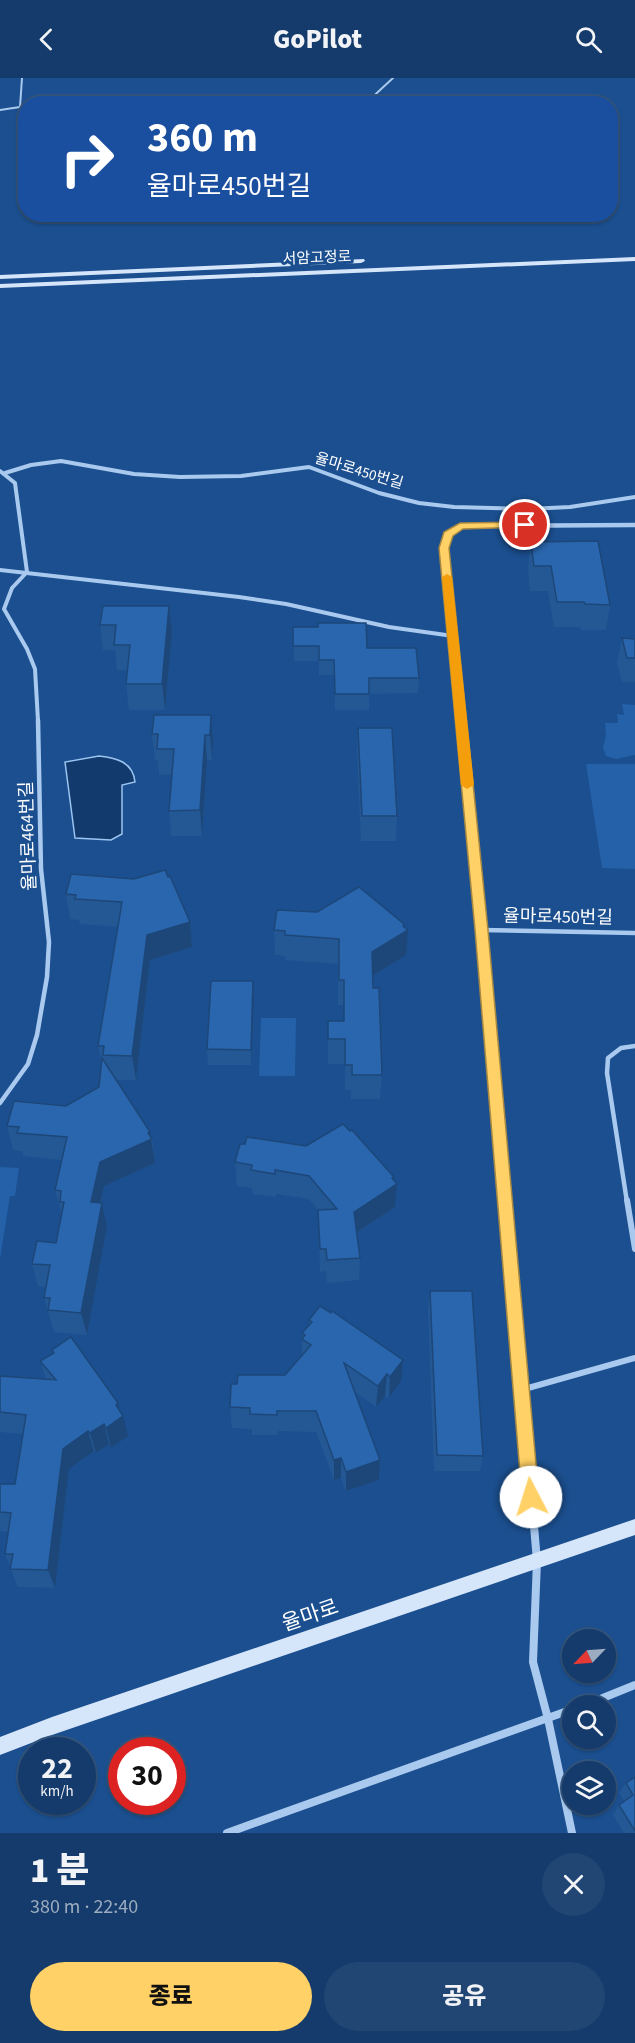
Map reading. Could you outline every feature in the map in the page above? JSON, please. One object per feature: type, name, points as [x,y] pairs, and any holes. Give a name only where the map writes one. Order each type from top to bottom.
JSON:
[{"type":"main road","name":"서암고정로","points":[[378,261],[635,252]]},
{"type":"main road","name":"서암고정로","points":[[0,286],[635,259]]},
{"type":"main road","name":"서암고정로","points":[[0,277],[366,261]]},
{"type":"main road","name":"율마로","points":[[0,1746],[635,1527]]},
{"type":"street","name":"율마로450번길","points":[[572,1833],[548,1719],[533,1662],[537,1561],[482,930],[444,548],[448,534],[460,526],[635,525]]},
{"type":"street","points":[[610,1695],[635,1685]]},
{"type":"street","points":[[227,1833],[562,1713]]},
{"type":"lane","points":[[21,96],[22,78]]},
{"type":"lane","points":[[373,96],[393,78]]},
{"type":"lane","points":[[0,110],[18,107]]},
{"type":"lane","name":"율마로450번길","points":[[2,472],[61,461],[134,474],[180,477],[241,477],[309,467],[379,493],[419,503],[454,507],[529,509],[570,507],[635,497]]},
{"type":"lane","points":[[2,472],[15,483],[27,572]]},
{"type":"lane","points":[[0,570],[239,597],[286,604],[389,627],[453,636]]},
{"type":"lane","name":"율마로464번길","points":[[0,1103],[28,1064],[37,1035],[47,977],[49,942],[42,879],[38,692],[35,669],[27,648],[4,609],[16,580],[27,572]]},
{"type":"lane","name":"율마로450번길","points":[[482,930],[635,933]]},
{"type":"lane","points":[[635,1046],[621,1048],[608,1058],[607,1073],[635,1249]]},
{"type":"lane","points":[[521,1390],[635,1358]]},
{"type":"shaded area","points":[[622,704],[635,705],[635,755],[616,759],[606,756],[603,748],[606,735],[605,723],[618,723],[617,714],[624,715]]},
{"type":"shaded area","points":[[99,756],[123,762],[134,775],[135,782],[122,785],[122,834],[111,840],[75,838],[65,762]]},
{"type":"shaded area","points":[[586,764],[635,764],[635,869],[602,868]]},
{"type":"shaded area","points":[[261,1018],[296,1018],[295,1076],[259,1076]]},
{"type":"shaded area","points":[[0,1167],[19,1168],[15,1196],[10,1196],[0,1259]]},
{"type":"building","points":[[598,541],[610,605],[557,602],[551,566],[534,566],[531,542]]},
{"type":"building","points":[[103,606],[169,606],[162,684],[126,684],[130,645],[114,645],[116,625],[100,625]]},
{"type":"building","points":[[318,623],[366,623],[367,648],[416,648],[419,678],[369,678],[369,694],[335,694],[334,660],[319,660],[319,646],[293,646],[293,627],[318,627]]},
{"type":"building","points":[[622,638],[635,639],[635,658],[627,658]]},
{"type":"building","points":[[154,715],[211,715],[210,735],[205,735],[200,810],[169,811],[174,749],[157,749],[158,734],[152,734]]},
{"type":"building","points":[[358,728],[392,728],[397,816],[362,816]]},
{"type":"building","points":[[165,870],[168,877],[170,876],[190,922],[147,935],[132,1056],[103,1055],[104,1046],[98,1046],[122,902],[75,899],[76,895],[66,894],[71,874],[134,879]]},
{"type":"building","points":[[359,887],[404,924],[403,926],[408,930],[372,952],[373,988],[379,988],[382,1075],[352,1075],[352,1065],[345,1065],[345,1039],[328,1039],[328,1021],[344,1021],[344,980],[339,980],[339,939],[285,935],[285,931],[274,930],[277,910],[317,912]]},
{"type":"building","points":[[211,981],[253,981],[251,1050],[207,1049]]},
{"type":"building","points":[[102,1058],[150,1132],[148,1133],[152,1139],[100,1162],[91,1202],[102,1203],[81,1313],[48,1310],[50,1298],[44,1298],[50,1265],[32,1264],[37,1241],[56,1243],[64,1202],[60,1202],[61,1191],[55,1190],[67,1137],[17,1133],[19,1127],[7,1126],[14,1101],[66,1106],[99,1087]]},
{"type":"building","points":[[343,1124],[350,1131],[352,1130],[394,1177],[392,1178],[397,1184],[354,1212],[360,1258],[327,1260],[326,1249],[320,1249],[318,1210],[337,1209],[309,1176],[275,1170],[275,1174],[251,1170],[252,1165],[235,1162],[240,1144],[245,1144],[247,1137],[306,1146]]},
{"type":"building","points":[[430,1291],[472,1291],[483,1456],[437,1455]]},
{"type":"building","points":[[320,1306],[331,1313],[332,1311],[403,1360],[390,1377],[387,1374],[378,1386],[344,1363],[380,1460],[346,1472],[341,1458],[334,1460],[316,1411],[277,1411],[277,1415],[250,1414],[250,1408],[230,1407],[231,1384],[237,1384],[238,1375],[285,1375],[311,1345],[302,1339],[305,1335],[302,1333],[312,1322],[309,1320]]},
{"type":"building","points":[[71,1337],[118,1403],[116,1405],[123,1416],[106,1428],[104,1424],[90,1433],[88,1431],[63,1449],[48,1570],[10,1569],[13,1554],[5,1554],[11,1513],[0,1512],[0,1484],[15,1484],[26,1415],[0,1412],[0,1376],[56,1380],[40,1361],[54,1353],[52,1350]]},
{"type":"building","points":[[635,1777],[635,1831],[619,1805],[633,1795],[626,1783]]},
{"type":"slow traffic","points":[[447,577],[467,785]]},
{"type":"route","points":[[525,525],[460,526],[448,534],[444,548],[482,930],[531,1497]]}]
